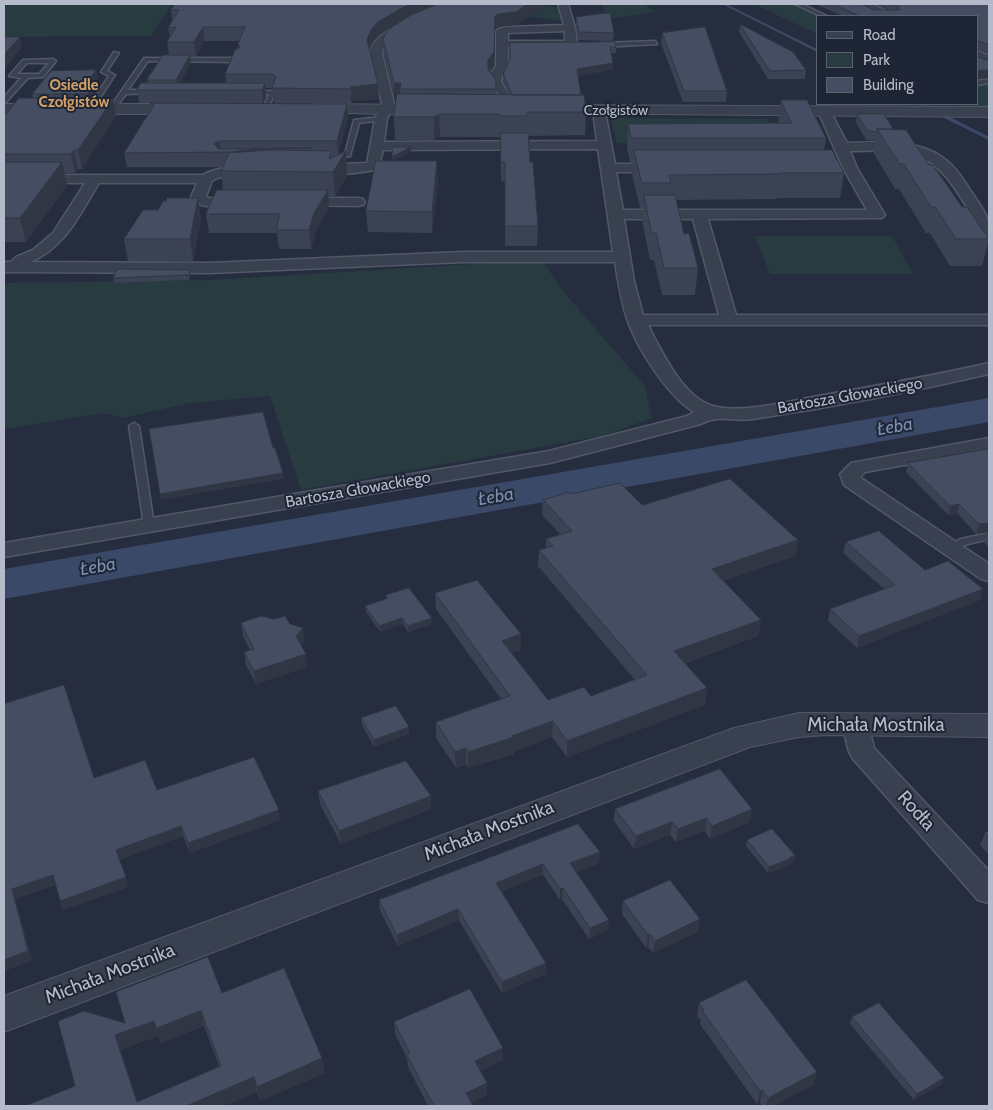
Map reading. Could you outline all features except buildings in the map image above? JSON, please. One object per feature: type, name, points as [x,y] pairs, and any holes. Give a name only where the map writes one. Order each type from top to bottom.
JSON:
[{"type":"street","points":[[303,169],[361,169],[373,166],[383,114],[388,104],[376,53],[377,46],[391,33],[448,8],[449,4]]},
{"type":"street","points":[[502,44],[576,44],[562,4]]},
{"type":"street","points":[[861,5],[889,15]]},
{"type":"street","points":[[504,110],[504,94],[496,83],[496,75],[502,66],[502,31],[570,28]]},
{"type":"street","points":[[4,109],[200,109]]},
{"type":"street","points":[[247,109],[288,109],[383,114],[445,110]]},
{"type":"street","name":"Czołgistów","points":[[484,110],[989,112]]},
{"type":"street","name":"Bartosza Głowackiego","points":[[600,111],[610,168],[621,257],[636,320],[657,358],[690,402],[709,412],[750,414],[945,379],[989,369]]},
{"type":"street","points":[[616,214],[699,216],[877,215],[850,168],[824,111]]},
{"type":"street","points":[[377,146],[605,145]]},
{"type":"street","points":[[842,147],[906,149],[931,157],[944,165],[989,231]]},
{"type":"street","points":[[610,168],[678,168]]},
{"type":"street","points":[[835,168],[850,168]]},
{"type":"street","points":[[4,179],[206,179],[224,172],[264,169]]},
{"type":"street","points":[[10,267],[39,253],[59,236],[95,179]]},
{"type":"street","points":[[206,179],[198,197],[206,202],[253,202]]},
{"type":"street","points":[[281,202],[358,202]]},
{"type":"street","points":[[699,216],[729,319]]},
{"type":"street","points":[[10,267],[209,268],[453,257],[621,257]]},
{"type":"street","points":[[636,320],[989,320]]},
{"type":"street","name":"Bartosza Głowackiego","points":[[4,550],[550,457],[694,420],[709,412]]},
{"type":"street","points":[[989,444],[858,467],[850,474],[851,481],[989,574]]},
{"type":"street","name":"Rodła","points":[[855,724],[862,752],[989,891]]},
{"type":"street","name":"Michała Mostnika","points":[[4,1014],[721,743],[799,725],[989,726]]},
{"type":"lane","points":[[799,4],[822,15]]},
{"type":"lane","points":[[861,5],[876,15]]},
{"type":"lane","points":[[598,44],[655,43]]},
{"type":"lane","points":[[90,109],[112,76],[104,72],[116,53]]},
{"type":"lane","points":[[112,109],[146,59],[237,60]]},
{"type":"lane","points":[[4,101],[26,76],[41,76],[53,61],[25,61],[12,76],[26,76]]},
{"type":"lane","points":[[124,92],[164,92]]},
{"type":"lane","points":[[243,92],[273,92],[266,109]]},
{"type":"lane","points":[[325,159],[340,159],[348,155],[356,121],[383,114]]},
{"type":"lane","points":[[134,426],[149,525]]},
{"type":"lane","points":[[951,547],[965,540],[989,536]]},
{"type":"green space","points":[[8,4],[172,4],[151,36],[4,37],[4,8]]},
{"type":"green space","points":[[483,4],[529,4],[558,7],[561,21],[482,10]]},
{"type":"green space","points":[[602,4],[643,4],[656,12],[612,18],[604,14]]},
{"type":"green space","points":[[754,4],[795,4],[819,15],[816,15],[816,34]]},
{"type":"green space","points":[[989,83],[989,107],[969,107],[964,105],[978,105],[978,85]]},
{"type":"green space","points":[[610,118],[768,119],[777,142],[617,143]]},
{"type":"green space","points":[[755,236],[892,236],[913,274],[770,274]]},
{"type":"green space","points":[[524,261],[543,262],[564,292],[645,386],[652,418],[602,436],[301,490],[270,396],[189,403],[124,418],[102,413],[4,429],[4,283],[209,280]]},
{"type":"waterway","points":[[724,4],[816,50]]},
{"type":"waterway","points":[[946,117],[989,139]]},
{"type":"waterway","name":"Łeba","points":[[4,584],[989,410]]},
{"type":"district","name":"Osiedle Czołgistów","points":[[74,94]]}]
